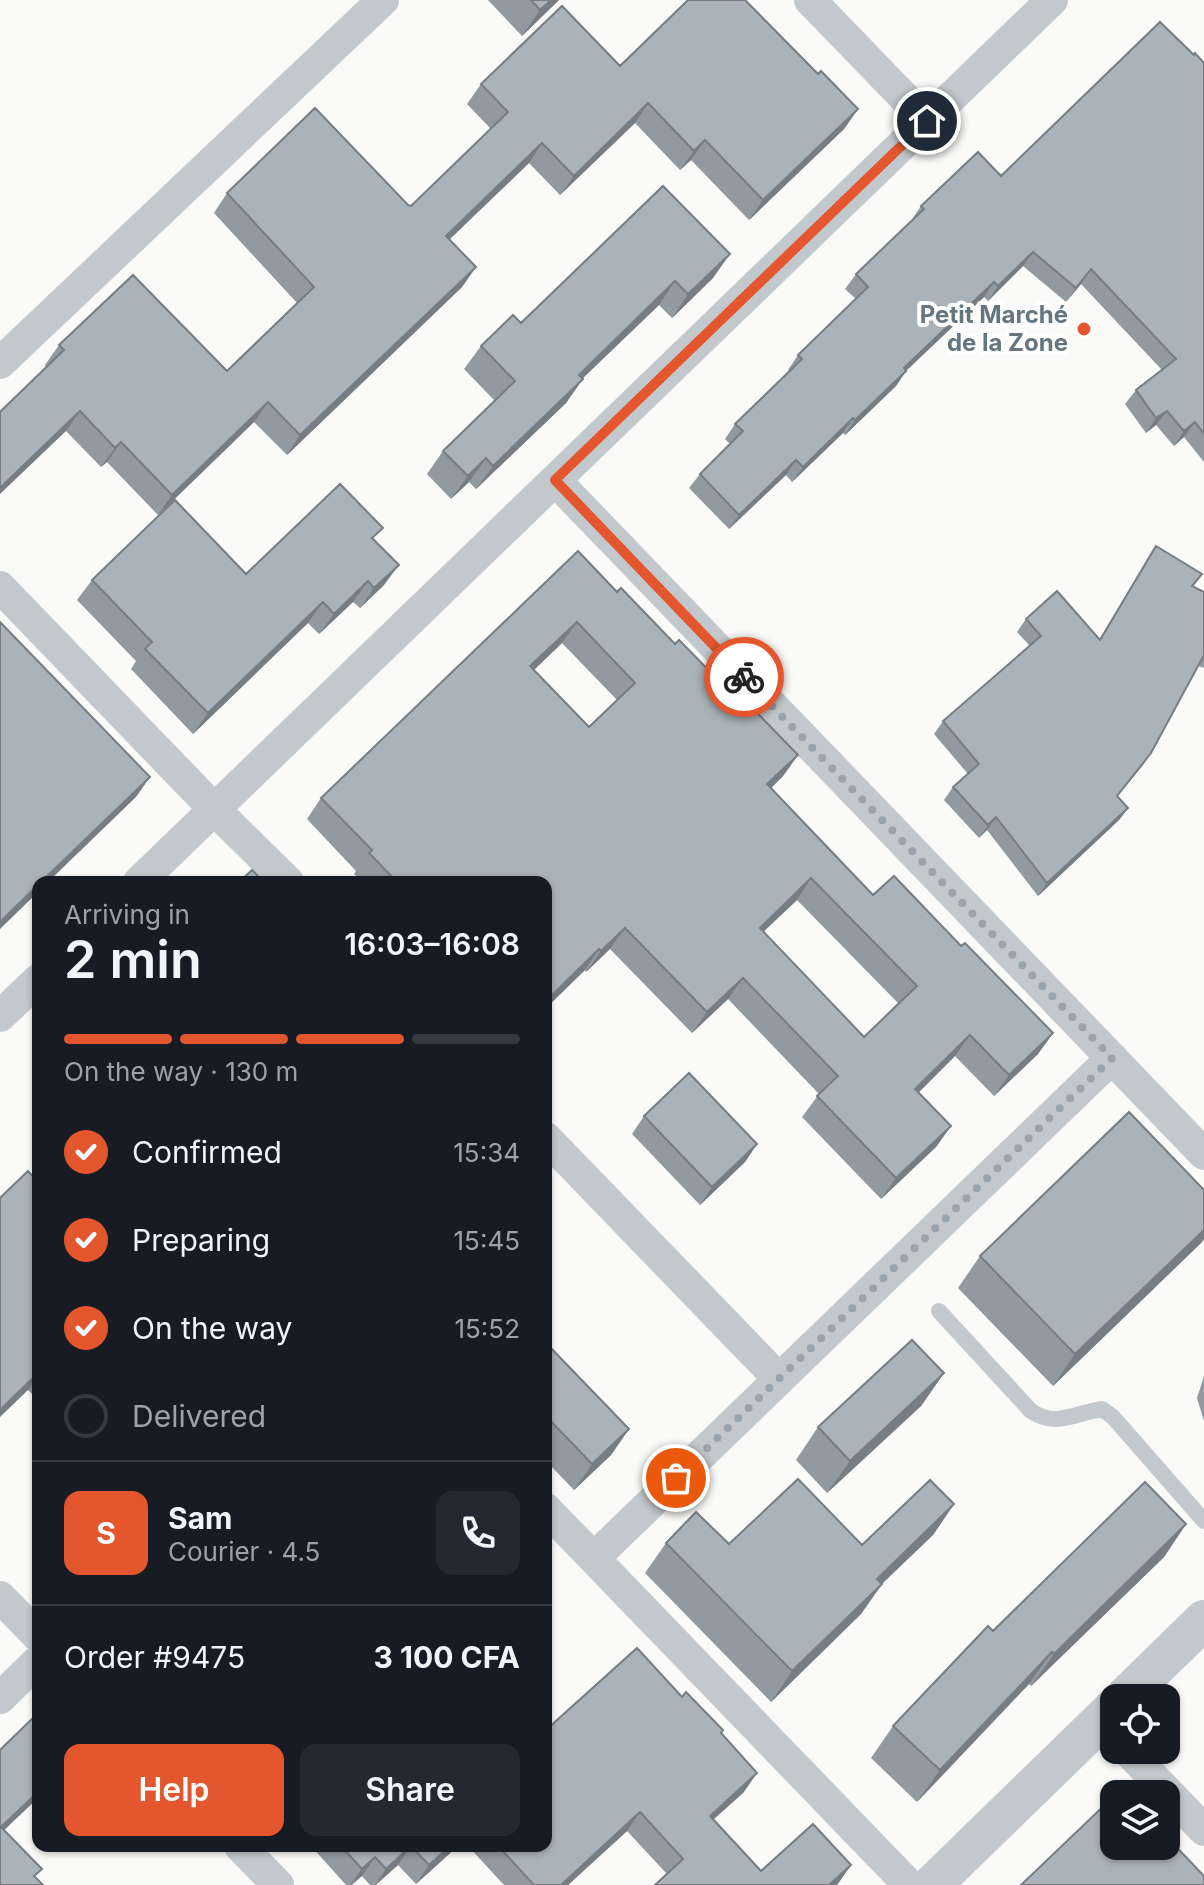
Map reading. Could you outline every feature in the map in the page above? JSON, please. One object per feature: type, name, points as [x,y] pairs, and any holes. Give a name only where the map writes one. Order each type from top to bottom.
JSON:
[{"type":"street","points":[[0,363],[383,0]]},
{"type":"street","points":[[810,0],[927,121]]},
{"type":"street","points":[[145,876],[1052,0]]},
{"type":"street","points":[[555,480],[1204,1154]]},
{"type":"street","points":[[0,587],[282,876]]},
{"type":"street","points":[[0,1016],[32,986]]},
{"type":"street","points":[[594,1558],[1112,1058]]},
{"type":"street","points":[[552,1154],[779,1379]]},
{"type":"street","points":[[552,1515],[909,1885]]},
{"type":"street","points":[[0,1597],[32,1630]]},
{"type":"street","points":[[1149,1684],[1204,1620]]},
{"type":"street","points":[[0,1698],[32,1667]]},
{"type":"street","points":[[932,1885],[1100,1737]]},
{"type":"street","points":[[1150,1764],[1204,1830]]},
{"type":"street","points":[[246,1852],[278,1885]]},
{"type":"lane","points":[[939,1311],[1031,1411],[1042,1418],[1055,1420],[1102,1409],[1113,1417],[1204,1521]]},
{"type":"building","points":[[531,0],[551,0],[540,10]]},
{"type":"building","points":[[688,0],[745,0],[818,74],[821,71],[858,109],[763,200],[705,140],[694,151],[648,103],[574,176],[542,143],[446,236],[476,267],[300,435],[268,402],[172,495],[121,442],[115,448],[80,411],[0,488],[0,412],[64,350],[59,345],[133,275],[227,371],[314,287],[227,193],[315,108],[411,206],[508,112],[481,84],[562,6],[620,66]]},
{"type":"building","points":[[1160,22],[1204,63],[1204,434],[1195,422],[1184,431],[1167,411],[1156,418],[1136,390],[1176,359],[1091,269],[1076,288],[1033,252],[998,286],[994,282],[904,368],[906,371],[803,467],[796,460],[739,515],[700,474],[743,431],[735,424],[802,359],[798,355],[868,287],[856,274],[978,152],[1001,176]]},
{"type":"building","points":[[663,186],[730,254],[688,294],[675,281],[579,375],[583,379],[493,466],[486,458],[468,476],[443,451],[515,381],[481,346],[513,315],[521,323]]},
{"type":"building","points":[[340,484],[383,528],[372,538],[399,565],[374,588],[368,581],[334,614],[323,602],[208,713],[145,649],[152,642],[92,580],[175,500],[246,574]]},
{"type":"building","points":[[1156,546],[1202,574],[1192,586],[1204,592],[1204,655],[1151,753],[1117,796],[1128,808],[1047,883],[996,817],[988,825],[953,787],[979,764],[943,721],[1041,636],[1026,619],[1057,591],[1100,640]]},
{"type":"building","points":[[578,551],[617,592],[621,588],[675,644],[679,640],[724,686],[728,683],[798,755],[767,784],[873,895],[894,876],[961,946],[965,943],[1053,1033],[1009,1075],[970,1035],[915,1089],[951,1126],[896,1178],[817,1096],[838,1076],[743,978],[707,1012],[625,928],[552,995],[552,876],[391,876],[369,853],[372,850],[321,798]],"holes":[[[577,622],[635,683],[589,727],[530,666]],[[811,878],[917,986],[864,1037],[760,928]]]},
{"type":"building","points":[[0,622],[150,777],[47,876],[32,876],[32,891],[0,922]]},
{"type":"building","points":[[689,1073],[757,1144],[712,1187],[644,1116]]},
{"type":"building","points":[[1129,1112],[1204,1190],[1204,1230],[1075,1354],[980,1256]]},
{"type":"building","points":[[28,1171],[32,1175],[32,1379],[0,1410],[0,1198]]},
{"type":"building","points":[[912,1340],[944,1373],[850,1461],[818,1427]]},
{"type":"building","points":[[552,1349],[629,1429],[592,1464],[552,1422]]},
{"type":"building","points":[[798,1479],[862,1545],[930,1480],[954,1504],[877,1579],[882,1584],[792,1671],[666,1543],[696,1512],[729,1544]]},
{"type":"building","points":[[1145,1482],[1186,1524],[1054,1654],[1052,1652],[940,1770],[893,1726],[988,1626],[993,1631]]},
{"type":"building","points":[[637,1648],[682,1697],[686,1692],[723,1730],[721,1733],[757,1773],[710,1816],[761,1871],[813,1824],[851,1865],[829,1885],[655,1885],[683,1859],[640,1812],[561,1885],[534,1885],[504,1852],[552,1852],[552,1725]]},
{"type":"building","points":[[32,1719],[32,1798],[1,1827],[42,1869],[34,1876],[43,1885],[0,1885],[0,1750]]},
{"type":"building","points":[[1100,1809],[1100,1860],[1180,1860],[1180,1851],[1204,1876],[1204,1885],[1021,1885]]},
{"type":"building","points":[[346,1852],[404,1852],[386,1869],[375,1857],[362,1869]]},
{"type":"building","points":[[417,1852],[443,1852],[429,1865]]},
{"type":"way so far","points":[[676,1478],[1112,1058],[744,677]]},
{"type":"place","name":"Petit Marché de la Zone","points":[[1084,329]]},
{"type":"route","points":[[744,677],[555,480],[927,121]]}]
